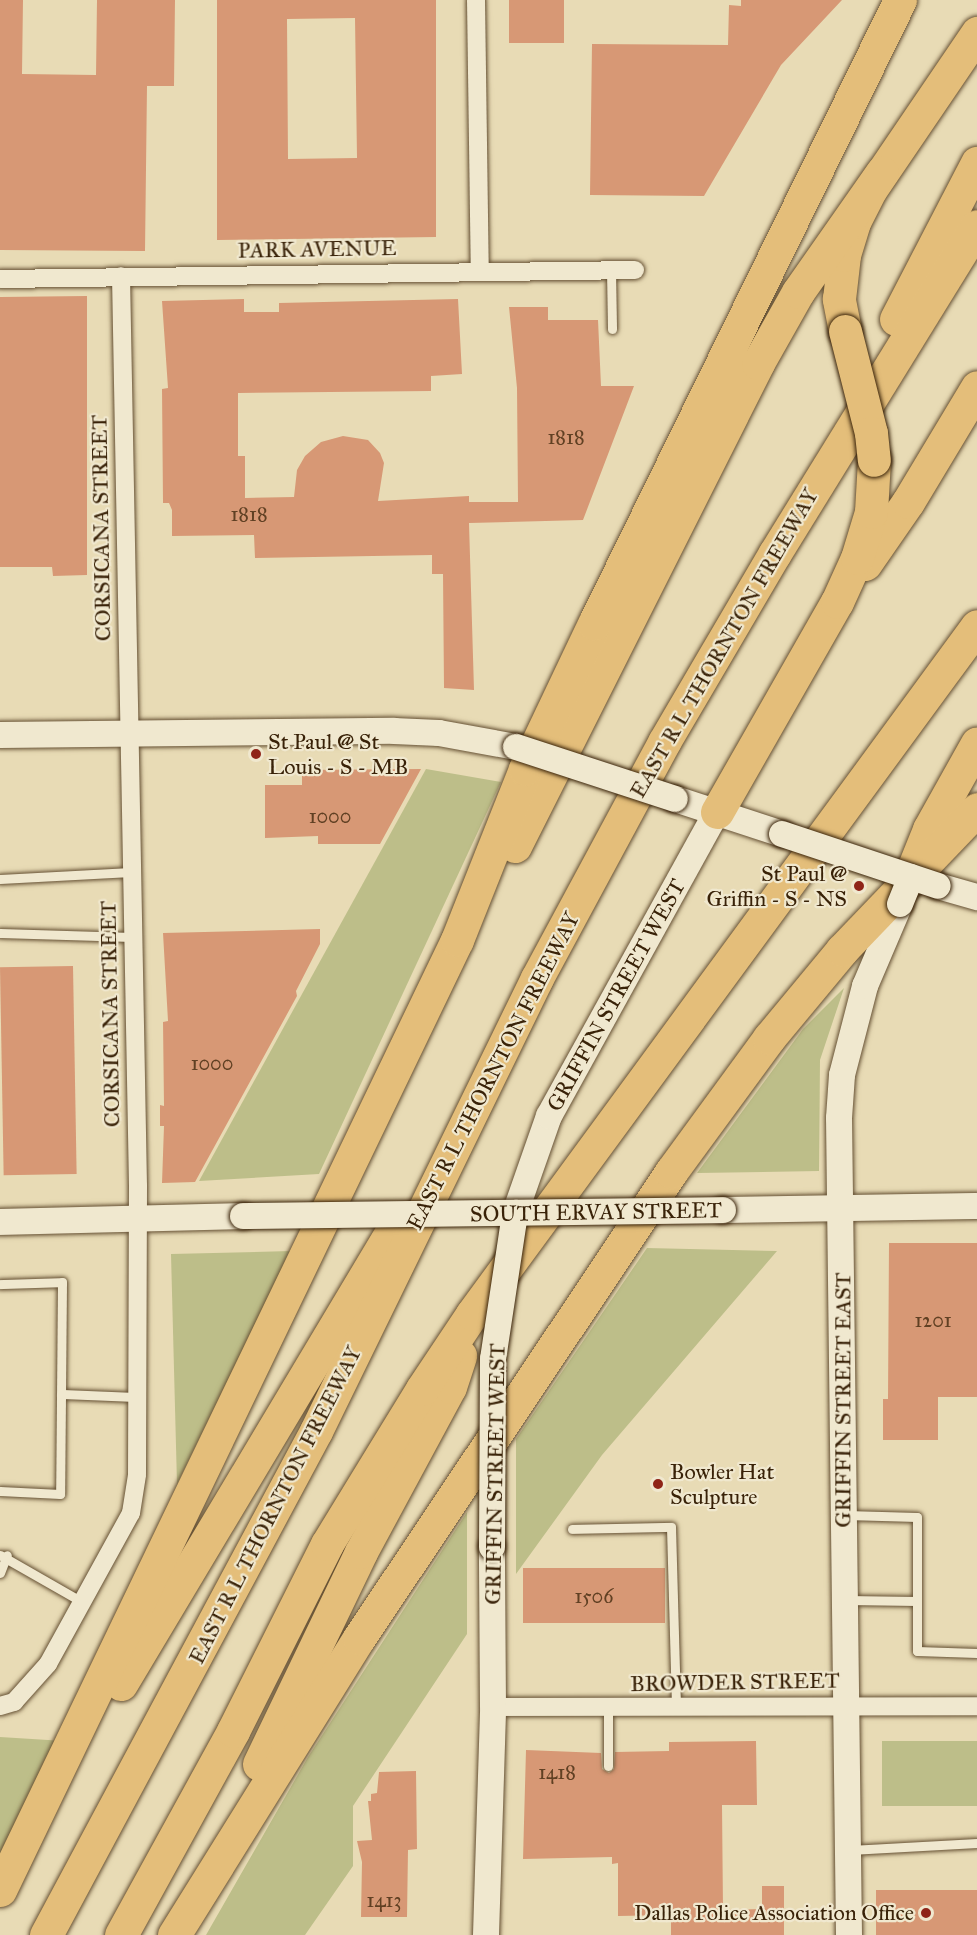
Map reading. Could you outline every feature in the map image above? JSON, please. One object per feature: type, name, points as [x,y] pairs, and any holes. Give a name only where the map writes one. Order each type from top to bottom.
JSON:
[{"type":"highway","points":[[2,1887],[457,940],[525,769],[900,0]]},
{"type":"highway","points":[[457,940],[528,821],[758,363],[798,292],[977,33]]},
{"type":"highway","points":[[775,553],[977,164]]},
{"type":"highway","points":[[717,812],[837,602],[857,558],[871,512],[874,460],[871,433],[839,299],[844,255],[854,222],[882,172]]},
{"type":"highway","name":"EAST R L THORNTON FREEWAY","points":[[46,1935],[316,1431],[537,978],[664,742],[775,553],[977,226]]},
{"type":"highway","points":[[837,602],[908,502],[977,387]]},
{"type":"highway","points":[[121,1935],[233,1731],[327,1544],[472,1314],[967,643],[977,626]]},
{"type":"highway","points":[[924,881],[928,829],[977,743]]},
{"type":"highway","points":[[174,1935],[358,1638],[671,1172],[769,1038],[842,950],[977,809]]},
{"type":"highway","points":[[2,1887],[410,1202],[537,978]]},
{"type":"highway","points":[[174,1935],[361,1552],[450,1387],[472,1314]]},
{"type":"main road","points":[[0,735],[394,731],[439,733],[516,747],[977,897]]},
{"type":"main road","name":"GRIFFIN STREET WEST","points":[[486,1935],[493,1707],[493,1359],[515,1213],[549,1116],[717,812]]},
{"type":"main road","name":"GRIFFIN STREET EAST","points":[[849,1935],[848,1705],[843,1515],[842,1075],[865,986],[891,925],[924,881]]},
{"type":"main road","name":"SOUTH ERVAY STREET","points":[[0,1222],[243,1216],[842,1210],[977,1206]]},
{"type":"street","points":[[476,0],[480,271]]},
{"type":"street","name":"PARK AVENUE","points":[[0,279],[635,270]]},
{"type":"street","name":"CORSICANA STREET","points":[[0,1707],[14,1702],[48,1664],[131,1513],[135,1498],[138,1220],[121,276]]},
{"type":"street","name":"BROWDER STREET","points":[[493,1707],[977,1706]]},
{"type":"lane","points":[[611,270],[612,329]]},
{"type":"lane","points":[[0,879],[131,872]]},
{"type":"lane","points":[[0,933],[132,937]]},
{"type":"lane","points":[[0,1284],[62,1282],[60,1494],[0,1491]]},
{"type":"lane","points":[[61,1394],[137,1396]]},
{"type":"lane","points":[[843,1515],[917,1517],[917,1651],[977,1653]]},
{"type":"lane","points":[[572,1529],[671,1527],[676,1707]]},
{"type":"lane","points":[[0,1573],[3,1555],[82,1602]]},
{"type":"lane","points":[[845,1600],[917,1601]]},
{"type":"lane","points":[[608,1707],[608,1766]]},
{"type":"lane","points":[[848,1850],[977,1843]]},
{"type":"green space","points":[[426,769],[501,782],[319,1174],[199,1181]]},
{"type":"green space","points":[[844,988],[820,1060],[819,1171],[697,1173],[803,1029]]},
{"type":"green space","points":[[647,1248],[777,1251],[602,1455],[516,1574],[516,1439]]},
{"type":"green space","points":[[291,1251],[177,1484],[171,1254]]},
{"type":"green space","points":[[467,1512],[467,1634],[353,1806],[353,1866],[305,1935],[206,1935],[308,1757]]},
{"type":"green space","points":[[0,1737],[64,1741],[0,1855]]},
{"type":"green space","points":[[882,1741],[977,1741],[977,1806],[882,1806]]},
{"type":"building","points":[[0,0],[23,0],[22,74],[96,75],[97,0],[175,0],[174,86],[147,86],[145,251],[0,250]]},
{"type":"building","points":[[217,0],[436,0],[436,237],[217,240]],"holes":[[[355,18],[357,158],[288,159],[287,19]]]},
{"type":"building","points":[[509,0],[564,0],[564,43],[509,43]]},
{"type":"building","points":[[741,0],[842,0],[781,65],[704,196],[590,195],[592,44],[728,45],[729,5],[741,6]]},
{"type":"building","points":[[87,296],[87,575],[53,576],[52,567],[0,567],[0,297]]},
{"type":"building","points":[[244,299],[244,312],[279,312],[279,303],[458,299],[462,374],[431,376],[431,391],[238,393],[238,456],[245,456],[245,498],[294,497],[297,470],[305,456],[321,442],[343,436],[368,440],[380,453],[384,463],[378,501],[469,496],[469,502],[518,502],[517,388],[509,307],[548,307],[548,320],[598,320],[601,386],[634,386],[583,520],[469,523],[474,690],[444,688],[443,574],[432,574],[432,555],[255,558],[254,535],[172,536],[172,510],[169,503],[163,503],[162,389],[168,388],[162,301]]},
{"type":"building","points":[[421,769],[380,844],[318,844],[318,836],[265,838],[265,785],[302,785],[302,770]]},
{"type":"building","points":[[320,929],[320,944],[296,991],[297,996],[195,1182],[162,1183],[164,1126],[160,1126],[160,1105],[164,1106],[163,1022],[168,1021],[163,933]]},
{"type":"building","points":[[73,966],[77,1174],[4,1175],[0,967]]},
{"type":"building","points":[[889,1243],[977,1243],[977,1397],[938,1397],[938,1440],[883,1440],[883,1399],[888,1399]]},
{"type":"building","points":[[523,1568],[665,1568],[665,1623],[523,1623]]},
{"type":"building","points":[[756,1741],[757,1805],[722,1805],[723,1910],[762,1909],[762,1886],[784,1886],[784,1935],[671,1935],[671,1915],[618,1916],[618,1863],[612,1864],[612,1857],[523,1859],[526,1750],[601,1753],[602,1769],[609,1773],[614,1769],[615,1752],[669,1751],[669,1742]]},
{"type":"building","points":[[416,1771],[417,1849],[408,1850],[407,1917],[361,1917],[362,1862],[357,1841],[372,1840],[368,1801],[371,1801],[371,1794],[377,1793],[379,1772]]},
{"type":"building","name":"Dallas Police Association Office","points":[[876,1890],[977,1890],[977,1935],[876,1935]]},
{"type":"place","name":"St Paul @ St Louis - S - MB","points":[[256,754]]},
{"type":"place","name":"St Paul @ Griffin - S - NS","points":[[859,886]]},
{"type":"place","name":"Bowler Hat Sculpture","points":[[658,1484]]},
{"type":"place","name":"Dallas Police Association Office","points":[[926,1913]]}]
